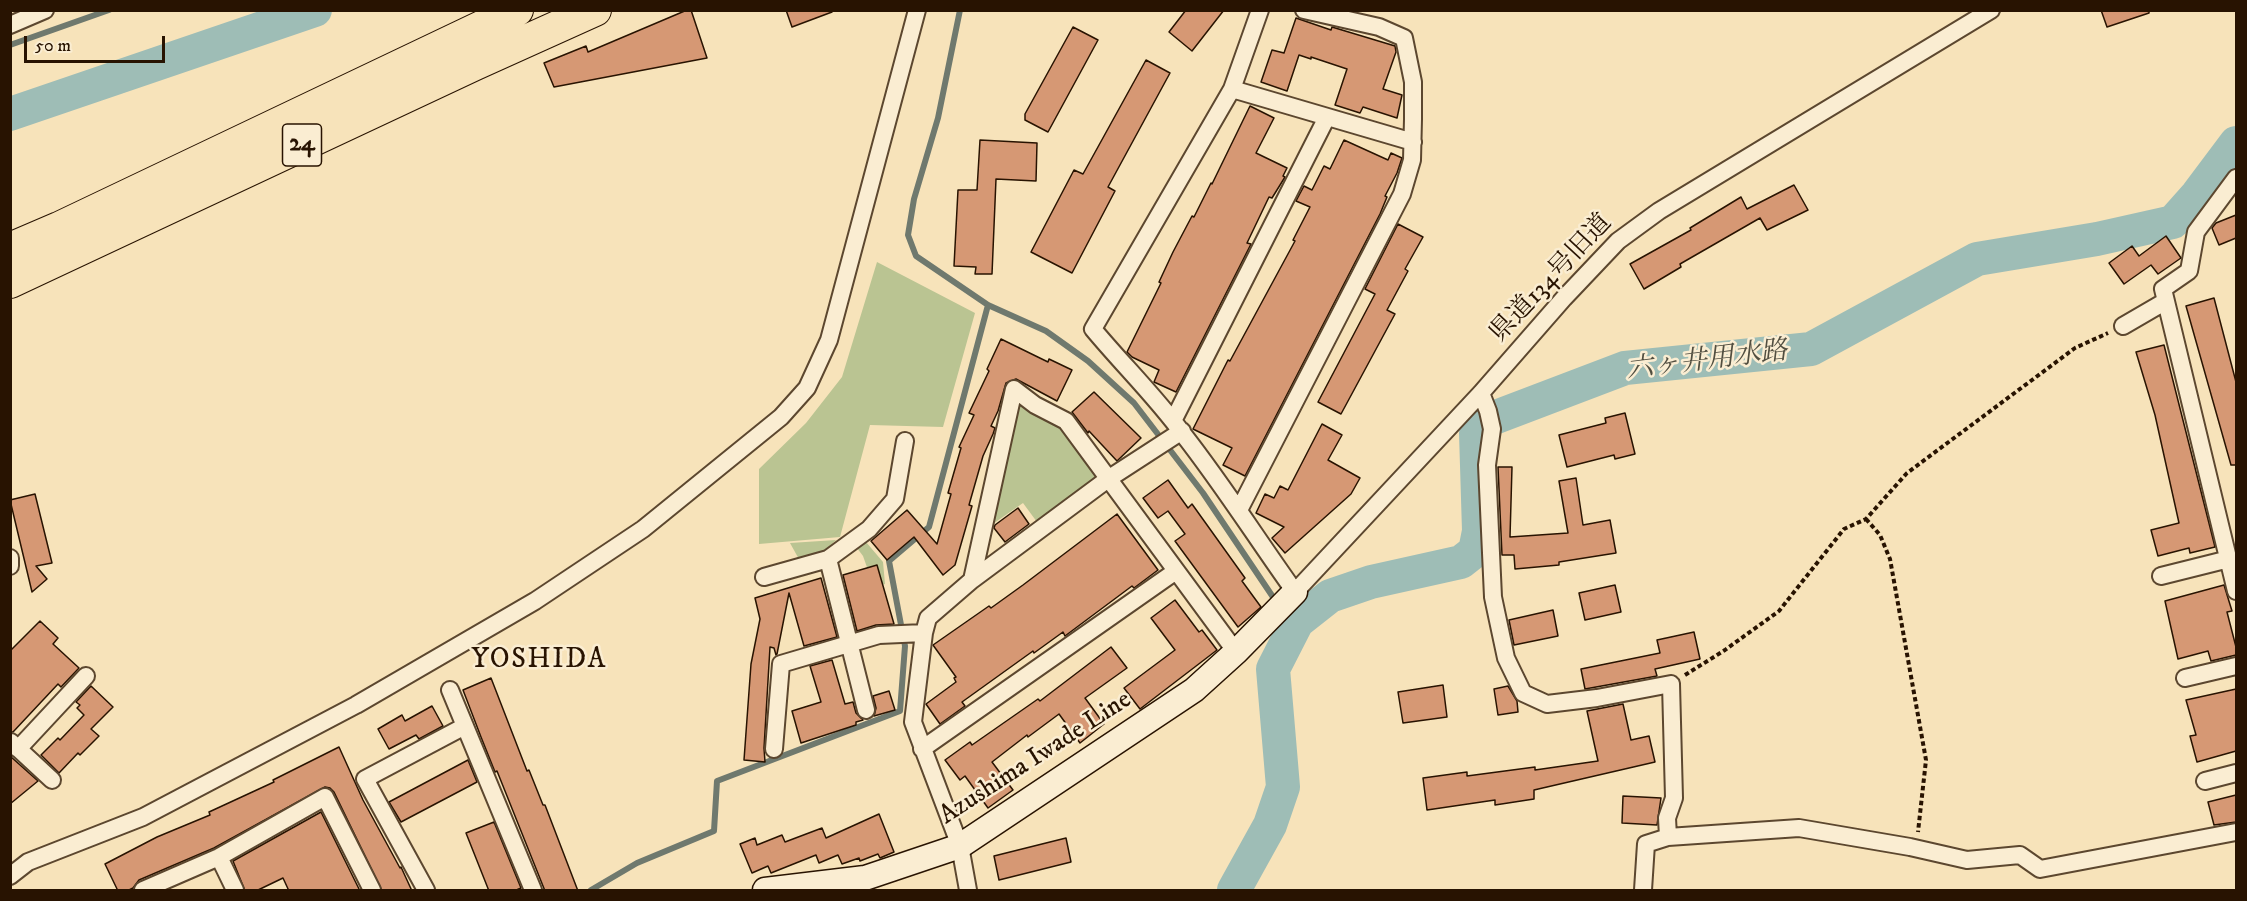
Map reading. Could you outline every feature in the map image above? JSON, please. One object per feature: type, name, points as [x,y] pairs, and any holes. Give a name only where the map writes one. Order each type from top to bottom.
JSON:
[{"type":"highway","name":"24","points":[[10,249],[59,228],[517,10]]},
{"type":"highway","name":"24","points":[[10,282],[595,10]]},
{"type":"main road","name":"Azushima Iwade Line","points":[[765,891],[865,878],[960,846],[1194,690],[1236,652],[1295,592]]},
{"type":"street","points":[[10,25],[45,10]]},
{"type":"street","points":[[10,876],[28,862],[143,817],[356,705],[535,601],[643,529],[781,417],[807,388],[829,340],[906,55],[916,10]]},
{"type":"street","points":[[1260,10],[1232,89],[1093,328],[1239,510],[1295,592]]},
{"type":"street","points":[[1239,510],[1402,194],[1412,160],[1413,82],[1404,38],[1379,27],[1304,10]]},
{"type":"street","name":"県道134号旧道","points":[[1295,592],[1481,393],[1564,298],[1618,241],[1659,211],[1991,10]]},
{"type":"street","points":[[1232,89],[1413,142]]},
{"type":"street","points":[[774,749],[780,664],[879,635],[909,634],[972,580],[1108,479],[1155,449],[1175,430],[1327,117]]},
{"type":"street","points":[[2236,178],[2196,232],[2189,271],[2163,289],[2236,591]]},
{"type":"street","points":[[2123,326],[2166,301]]},
{"type":"street","points":[[972,580],[1014,389],[1035,405],[1066,422],[1236,652]]},
{"type":"street","points":[[1481,393],[1492,429],[1487,465],[1493,597],[1506,658],[1522,693],[1547,704],[1597,698],[1671,684],[1674,798],[1667,818],[1668,837]]},
{"type":"street","points":[[764,578],[828,559],[869,530],[895,499],[905,441]]},
{"type":"street","points":[[10,558],[10,566]]},
{"type":"street","points":[[828,559],[866,710]]},
{"type":"street","points":[[2161,576],[2229,559]]},
{"type":"street","points":[[922,749],[1176,571]]},
{"type":"street","points":[[909,634],[913,722],[960,846],[968,891]]},
{"type":"street","points":[[2186,678],[2236,666]]},
{"type":"street","points":[[52,780],[14,745],[86,676]]},
{"type":"street","points":[[450,690],[533,891]]},
{"type":"street","points":[[426,891],[365,779],[465,726]]},
{"type":"street","points":[[2205,781],[2236,773]]},
{"type":"street","points":[[143,891],[219,857],[325,797],[372,891]]},
{"type":"street","points":[[1643,891],[1646,844],[1668,837],[1799,828],[1916,848],[1967,860],[2020,855],[2040,869],[2121,856],[2236,832]]},
{"type":"street","points":[[219,857],[235,891]]},
{"type":"path","points":[[1671,684],[1725,650],[1779,611],[1844,529],[1866,519],[1907,473],[2075,348],[2123,326]]},
{"type":"path","points":[[1866,519],[1880,535],[1890,559],[1926,760],[1916,848]]},
{"type":"green space","points":[[877,262],[975,313],[943,427],[870,425],[840,537],[759,544],[759,469],[806,423],[842,377]]},
{"type":"green space","points":[[1025,402],[1063,427],[1096,472],[1095,481],[1037,522],[1023,503],[987,528],[1017,404]]},
{"type":"green space","points":[[836,540],[822,554],[800,561],[790,543]]},
{"type":"green space","points":[[866,542],[883,562],[885,584],[874,587],[863,556],[857,548]]},
{"type":"building","points":[[691,10],[707,58],[554,87],[544,63],[586,46],[588,52]]},
{"type":"building","points":[[786,10],[831,10],[832,12],[792,27]]},
{"type":"building","points":[[1186,10],[1224,10],[1192,51],[1169,32]]},
{"type":"building","points":[[2101,10],[2149,10],[2149,13],[2107,27]]},
{"type":"building","points":[[1296,18],[1331,30],[1332,27],[1395,46],[1396,52],[1383,89],[1402,95],[1397,118],[1363,107],[1360,113],[1335,105],[1347,69],[1311,57],[1311,59],[1299,55],[1287,91],[1261,82],[1272,50],[1284,53]]},
{"type":"building","points":[[1073,27],[1098,40],[1048,132],[1025,120],[1025,114]]},
{"type":"building","points":[[1146,60],[1170,73],[1108,187],[1115,191],[1072,273],[1031,252],[1074,170],[1083,174]]},
{"type":"building","points":[[1250,106],[1274,118],[1256,153],[1287,168],[1283,176],[1285,177],[1272,198],[1269,197],[1247,243],[1251,244],[1176,392],[1154,382],[1159,370],[1132,357],[1127,352],[1161,283],[1159,282],[1173,252],[1212,184]]},
{"type":"building","points":[[980,140],[1037,143],[1036,181],[996,179],[992,274],[975,274],[976,267],[954,266],[958,190],[977,190]]},
{"type":"building","points":[[1344,140],[1388,160],[1391,153],[1402,158],[1385,196],[1387,197],[1380,214],[1245,476],[1223,465],[1232,448],[1193,429],[1228,360],[1230,361],[1295,241],[1293,240],[1310,207],[1296,201],[1304,186],[1312,190],[1324,166],[1330,169]]},
{"type":"building","points":[[1794,185],[1808,210],[1767,230],[1760,218],[1680,264],[1681,267],[1644,289],[1630,264],[1691,230],[1690,228],[1741,197],[1747,209]]},
{"type":"building","points":[[2236,215],[2236,238],[2219,245],[2212,228],[2216,223]]},
{"type":"building","points":[[1398,224],[1423,237],[1405,269],[1408,271],[1387,310],[1395,314],[1341,414],[1318,402],[1375,294],[1365,289]]},
{"type":"building","points":[[2166,236],[2181,258],[2158,274],[2151,265],[2124,284],[2109,263],[2132,246],[2139,256]]},
{"type":"building","points":[[2214,298],[2236,382],[2236,465],[2231,465],[2186,306]]},
{"type":"building","points":[[1001,339],[1048,362],[1049,359],[1072,370],[1057,401],[1016,379],[1006,383],[991,426],[995,428],[983,456],[955,565],[943,575],[914,537],[887,560],[871,541],[907,510],[937,544],[951,494],[948,493],[961,448],[959,447],[974,415],[969,413]]},
{"type":"building","points":[[2164,345],[2215,547],[2190,553],[2189,548],[2158,556],[2151,530],[2179,523],[2155,415],[2136,352]]},
{"type":"building","points":[[1094,392],[1141,438],[1117,461],[1089,431],[1088,433],[1072,412]]},
{"type":"building","points":[[1625,413],[1635,454],[1615,459],[1614,455],[1567,467],[1559,435],[1606,423],[1605,418]]},
{"type":"building","points":[[1322,424],[1342,435],[1328,460],[1360,478],[1351,494],[1285,553],[1272,538],[1284,527],[1256,513],[1265,494],[1274,498],[1280,486],[1288,490]]},
{"type":"building","points":[[1498,467],[1512,467],[1510,537],[1568,533],[1559,481],[1576,478],[1583,525],[1610,520],[1616,553],[1559,562],[1559,565],[1515,569],[1514,555],[1502,555]]},
{"type":"building","points":[[1168,480],[1188,508],[1192,504],[1245,578],[1242,581],[1261,607],[1238,627],[1175,541],[1185,534],[1168,511],[1158,518],[1143,498]]},
{"type":"building","points":[[35,494],[52,563],[36,566],[47,579],[32,592],[10,500]]},
{"type":"building","points":[[1018,508],[1029,524],[1005,542],[994,528],[995,525]]},
{"type":"building","points":[[1117,514],[1158,570],[1134,588],[1132,586],[1065,636],[1063,632],[1034,653],[1033,651],[962,702],[965,706],[940,724],[926,704],[956,682],[954,678],[956,677],[933,645],[989,606],[991,608]]},
{"type":"building","points":[[877,565],[894,624],[876,625],[857,631],[843,575]]},
{"type":"building","points":[[821,578],[837,637],[804,646],[789,593],[776,655],[774,648],[770,647],[765,762],[744,760],[751,664],[760,619],[755,598]]},
{"type":"building","points":[[1615,585],[1621,612],[1585,620],[1579,593]]},
{"type":"building","points":[[2224,585],[2232,611],[2227,612],[2236,655],[2211,661],[2208,651],[2178,659],[2165,601]]},
{"type":"building","points":[[1175,600],[1199,632],[1202,630],[1217,650],[1140,709],[1124,688],[1175,650],[1151,618]]},
{"type":"building","points":[[1553,610],[1558,636],[1514,645],[1509,620]]},
{"type":"building","points":[[40,621],[58,638],[53,644],[79,668],[61,687],[58,684],[13,732],[10,732],[10,651]]},
{"type":"building","points":[[1694,632],[1700,659],[1655,669],[1657,676],[1585,689],[1581,669],[1660,653],[1657,640]]},
{"type":"building","points":[[1111,647],[1127,668],[1085,698],[1104,724],[1080,743],[1059,714],[1028,737],[1027,735],[992,762],[1013,790],[988,808],[965,776],[960,780],[945,760],[970,742],[972,745],[1038,699],[1040,701]]},
{"type":"building","points":[[832,660],[845,704],[853,702],[856,713],[863,720],[856,722],[856,725],[801,743],[792,711],[821,702],[810,666]]},
{"type":"building","points":[[491,678],[527,771],[529,770],[543,805],[545,805],[578,891],[545,891],[497,771],[495,772],[463,690]]},
{"type":"building","points":[[1443,685],[1447,717],[1403,723],[1398,692]]},
{"type":"building","points":[[91,686],[113,707],[91,729],[99,736],[59,773],[41,755],[58,738],[60,740],[84,715],[77,708],[80,705],[76,702]]},
{"type":"building","points":[[1508,686],[1517,701],[1518,712],[1498,715],[1494,689]]},
{"type":"building","points":[[2236,689],[2236,751],[2197,762],[2190,736],[2196,735],[2186,700]]},
{"type":"building","points":[[889,691],[895,710],[874,716],[876,708],[873,696]]},
{"type":"building","points":[[1623,704],[1631,740],[1649,736],[1655,762],[1534,790],[1534,799],[1495,805],[1495,800],[1427,810],[1423,778],[1467,772],[1467,776],[1535,767],[1535,770],[1598,761],[1587,711]]},
{"type":"building","points":[[432,706],[443,726],[419,739],[416,735],[389,749],[378,729],[402,715],[405,721]]},
{"type":"building","points":[[339,747],[363,800],[412,891],[382,891],[334,792],[325,787],[214,848],[139,880],[133,888],[127,891],[118,891],[105,864],[157,837],[210,815],[209,812],[274,782],[273,780]]},
{"type":"building","points":[[10,756],[38,781],[10,804]]},
{"type":"building","points":[[468,760],[477,782],[401,822],[389,802]]},
{"type":"building","points":[[2236,795],[2236,822],[2214,825],[2208,802]]},
{"type":"building","points":[[1623,796],[1661,798],[1657,825],[1622,823]]},
{"type":"building","points":[[321,812],[360,891],[289,891],[283,878],[256,891],[245,891],[233,861]]},
{"type":"building","points":[[879,814],[894,852],[880,858],[878,854],[860,861],[859,858],[842,864],[838,855],[819,863],[816,855],[771,873],[768,866],[752,873],[740,844],[755,838],[757,845],[782,835],[785,842],[822,828],[826,838]]},
{"type":"building","points":[[494,822],[521,888],[514,891],[489,891],[466,833]]},
{"type":"building","points":[[1066,838],[1071,862],[999,880],[994,856]]},
{"type":"waterway","points":[[10,45],[109,10]]},
{"type":"waterway","points":[[10,114],[315,10]]},
{"type":"waterway","points":[[960,10],[938,118],[914,199],[908,235],[916,256],[988,305],[1046,331],[1088,361],[1134,403],[1203,493],[1277,603]]},
{"type":"waterway","name":"六ヶ井用水路","points":[[1234,890],[1270,825],[1283,787],[1273,669],[1297,622],[1330,596],[1371,582],[1461,562],[1475,551],[1479,531],[1476,433],[1483,422],[1625,368],[1811,349],[1977,259],[2097,239],[2173,222],[2197,195],[2236,143]]},
{"type":"waterway","points":[[591,890],[637,863],[714,831],[717,781],[900,711],[905,646],[889,561],[929,527],[988,305]]},
{"type":"waterway","points":[[1283,611],[1295,628]]},
{"type":"district","name":"YOSHIDA","points":[[539,661]]}]
